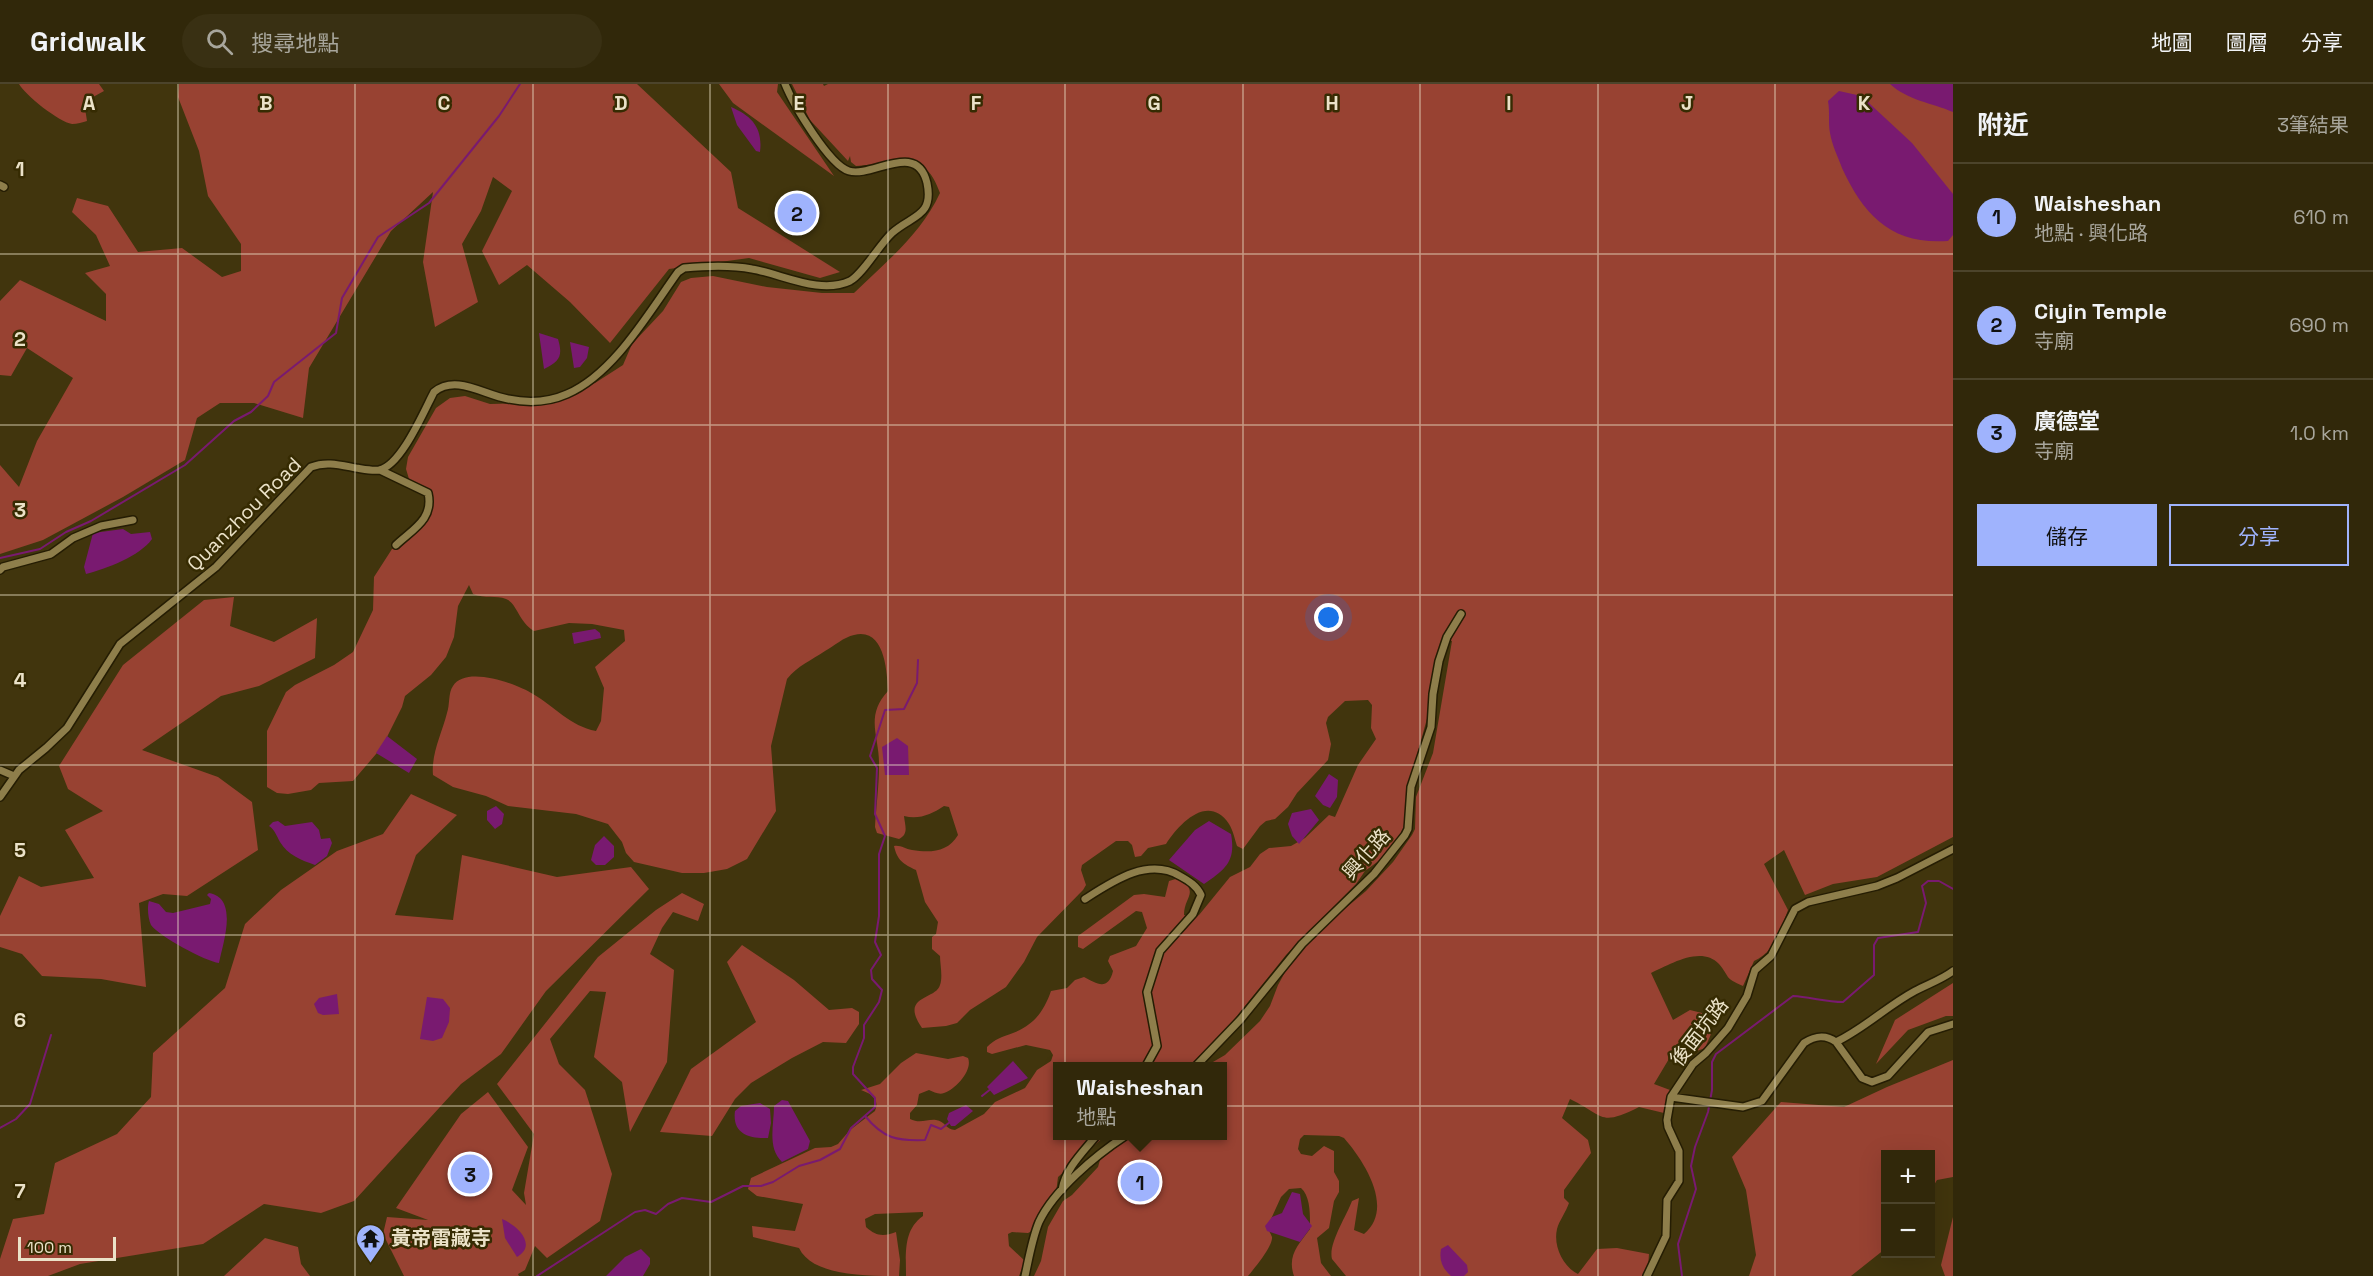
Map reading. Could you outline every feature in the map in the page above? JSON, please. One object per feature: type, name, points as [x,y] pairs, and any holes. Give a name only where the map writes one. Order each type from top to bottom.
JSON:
[{"type":"street","points":[[380,470],[396,459],[434,392],[440,387],[460,384],[508,399],[540,401],[567,394],[584,385],[603,370],[678,272],[684,268],[750,268],[822,285],[836,285],[851,280],[861,271],[882,242],[925,210],[929,196],[922,171],[915,165],[903,162],[887,164],[861,173],[847,171],[824,150],[785,84]]},
{"type":"street","name":"Quanzhou Road","points":[[0,797],[14,776],[67,728],[120,644],[216,567],[311,467],[321,463],[332,463],[366,470],[380,470],[428,493],[431,505],[428,514],[396,545]]},
{"type":"street","points":[[0,570],[3,567],[51,554],[73,538],[100,526],[133,520]]},
{"type":"street","name":"興化路","points":[[1200,1062],[1242,1019],[1302,944],[1374,874],[1406,835],[1411,787],[1431,727],[1433,694],[1440,661],[1448,637],[1461,614]]},
{"type":"street","points":[[0,770],[14,776]]},
{"type":"street","name":"後面坑路","points":[[1647,1276],[1666,1236],[1667,1200],[1679,1181],[1679,1151],[1667,1120],[1671,1097],[1693,1064],[1728,1028],[1747,996],[1755,970],[1771,956],[1795,909],[1808,902],[1897,879],[1953,849]]},
{"type":"street","points":[[1085,899],[1123,875],[1159,868],[1172,871],[1190,882],[1201,895],[1193,914],[1160,951],[1147,993],[1157,1046],[1148,1062]]},
{"type":"street","points":[[1836,1042],[1857,1032],[1916,991],[1940,981],[1953,971]]},
{"type":"street","points":[[1671,1097],[1743,1107],[1762,1101],[1804,1042],[1814,1037],[1829,1037],[1836,1042],[1862,1078],[1872,1082],[1888,1076],[1928,1032],[1953,1024]]},
{"type":"street","points":[[1062,1190],[1069,1171],[1093,1140]]},
{"type":"street","points":[[1025,1276],[1039,1222],[1062,1190],[1092,1159],[1119,1140]]},
{"type":"shaded area","points":[[19,84],[99,84],[104,91],[84,102],[87,121],[72,124],[43,107]]},
{"type":"shaded area","points":[[179,84],[637,84],[731,172],[738,208],[840,272],[820,278],[749,258],[669,269],[610,343],[570,302],[527,265],[499,285],[482,251],[512,191],[493,177],[481,211],[462,244],[478,302],[435,327],[423,262],[433,192],[391,231],[309,368],[303,418],[254,403],[220,403],[197,418],[185,460],[123,497],[43,540],[0,554],[0,465],[19,487],[37,441],[73,378],[27,348],[11,376],[0,375],[0,301],[20,280],[106,321],[106,294],[85,273],[110,266],[96,235],[72,212],[77,198],[108,206],[138,252],[182,248],[222,277],[241,271],[241,244],[208,196],[199,151],[178,97]]},
{"type":"shaded area","points":[[719,84],[778,84],[777,92],[834,176],[733,103]]},
{"type":"shaded area","points":[[792,84],[823,84],[824,86],[828,84],[1953,84],[1953,837],[1877,877],[1833,884],[1805,895],[1784,850],[1764,864],[1788,910],[1776,940],[1767,952],[1754,961],[1743,986],[1730,979],[1719,964],[1703,956],[1685,958],[1651,973],[1673,1020],[1690,1010],[1702,1013],[1711,1034],[1705,1048],[1697,1051],[1700,1039],[1699,1026],[1679,1042],[1654,1084],[1670,1090],[1664,1113],[1639,1107],[1609,1118],[1570,1099],[1562,1118],[1588,1140],[1591,1153],[1564,1190],[1564,1198],[1569,1203],[1558,1226],[1556,1236],[1560,1255],[1578,1274],[1597,1249],[1617,1248],[1649,1254],[1648,1267],[1644,1276],[1346,1276],[1332,1259],[1331,1253],[1338,1230],[1352,1201],[1359,1198],[1354,1230],[1364,1234],[1373,1223],[1377,1211],[1377,1198],[1360,1159],[1344,1138],[1304,1135],[1300,1139],[1298,1149],[1301,1154],[1312,1156],[1324,1146],[1334,1151],[1334,1172],[1339,1181],[1339,1192],[1334,1201],[1329,1228],[1317,1238],[1321,1263],[1331,1276],[1294,1276],[1293,1257],[1310,1229],[1307,1196],[1301,1188],[1289,1189],[1281,1197],[1267,1228],[1272,1237],[1270,1246],[1248,1276],[1034,1276],[1041,1261],[1048,1227],[1063,1201],[1072,1195],[1098,1167],[1100,1160],[1125,1140],[1227,1140],[1227,1062],[1213,1062],[1225,1055],[1260,1021],[1270,1006],[1289,965],[1323,927],[1366,891],[1393,862],[1412,835],[1415,829],[1416,797],[1433,753],[1452,641],[1442,639],[1432,678],[1428,715],[1409,784],[1403,832],[1388,854],[1365,871],[1356,884],[1286,955],[1212,1047],[1196,1062],[1053,1062],[1053,1140],[1100,1140],[1058,1177],[1056,1193],[1036,1220],[1032,1231],[1008,1234],[1009,1246],[1025,1261],[1019,1276],[906,1276],[906,1251],[909,1235],[923,1216],[923,1212],[875,1214],[865,1219],[866,1227],[876,1234],[887,1235],[896,1232],[900,1260],[899,1276],[856,1275],[828,1269],[815,1264],[799,1248],[753,1237],[752,1226],[795,1231],[803,1204],[757,1196],[748,1189],[751,1178],[815,1148],[838,1144],[850,1130],[875,1111],[875,1100],[861,1090],[880,1084],[901,1063],[916,1053],[948,1059],[963,1056],[968,1058],[969,1063],[962,1079],[949,1091],[940,1094],[929,1090],[919,1094],[917,1105],[910,1113],[910,1119],[936,1120],[955,1130],[984,1114],[995,1102],[1025,1088],[1037,1070],[1051,1061],[1053,1055],[1050,1050],[1026,1045],[992,1054],[987,1052],[987,1047],[996,1040],[1027,1026],[1041,1011],[1051,991],[1067,988],[1075,980],[1084,977],[1101,984],[1108,982],[1113,971],[1108,961],[1110,956],[1136,946],[1147,928],[1142,912],[1136,911],[1083,949],[1078,947],[1078,936],[1134,895],[1165,897],[1169,881],[1179,878],[1189,887],[1190,891],[1184,915],[1194,918],[1230,877],[1250,867],[1260,854],[1269,848],[1291,846],[1305,838],[1329,815],[1335,817],[1358,765],[1376,739],[1371,728],[1372,705],[1368,700],[1345,701],[1328,717],[1326,723],[1331,744],[1328,760],[1297,793],[1288,807],[1275,819],[1266,821],[1260,826],[1243,849],[1237,846],[1229,824],[1221,815],[1212,811],[1203,811],[1194,815],[1178,828],[1166,844],[1148,848],[1141,856],[1135,857],[1132,845],[1128,841],[1116,841],[1082,865],[1081,870],[1086,885],[1083,890],[1037,937],[1024,962],[1006,987],[970,1010],[957,1023],[922,1028],[916,1017],[917,1004],[937,990],[941,982],[940,956],[932,949],[932,937],[936,934],[938,922],[925,902],[916,870],[901,861],[894,846],[912,850],[938,850],[949,845],[958,835],[949,807],[944,806],[925,816],[904,816],[905,832],[899,839],[877,833],[875,827],[879,756],[875,719],[881,700],[888,691],[888,683],[885,663],[878,644],[864,634],[850,636],[843,640],[800,667],[787,679],[771,746],[776,811],[747,859],[727,869],[704,873],[682,873],[634,862],[608,824],[576,814],[508,806],[486,796],[453,787],[433,775],[435,751],[448,710],[450,692],[460,680],[469,677],[492,678],[516,686],[533,694],[570,721],[596,731],[601,721],[604,688],[595,667],[625,641],[624,630],[592,624],[569,623],[534,631],[524,622],[510,601],[473,594],[469,585],[458,606],[454,637],[446,657],[431,675],[405,696],[382,747],[353,781],[319,783],[311,790],[288,794],[277,793],[267,787],[267,731],[286,692],[353,652],[373,610],[374,577],[392,549],[425,523],[431,502],[427,492],[409,479],[406,469],[408,457],[436,408],[450,398],[465,396],[490,404],[523,403],[595,383],[623,365],[632,344],[663,311],[681,282],[691,278],[713,276],[767,287],[822,293],[854,293],[902,247],[923,222],[940,193],[928,172],[922,167],[909,164],[856,166],[851,162],[850,156],[848,161],[810,120]]},
{"type":"shaded area","points":[[1890,84],[1953,84],[1953,112],[1912,98]]},
{"type":"shaded area","points":[[1839,91],[1866,97],[1870,104],[1912,143],[1953,194],[1953,235],[1948,241],[1928,241],[1896,232],[1882,224],[1860,200],[1842,168],[1830,133],[1828,101]]},
{"type":"shaded area","points":[[731,107],[745,114],[758,130],[760,152],[756,151],[737,125]]},
{"type":"shaded area","points":[[539,333],[558,339],[560,350],[557,360],[544,369]]},
{"type":"shaded area","points":[[570,342],[589,347],[587,358],[580,367],[574,368]]},
{"type":"shaded area","points":[[123,529],[131,534],[150,532],[152,539],[131,556],[86,574],[84,567],[93,533]]},
{"type":"shaded area","points":[[234,597],[230,626],[274,642],[317,618],[315,658],[259,686],[221,696],[142,750],[218,777],[252,802],[258,850],[187,896],[163,894],[139,903],[146,987],[101,979],[42,976],[22,954],[0,947],[0,916],[19,876],[41,887],[94,878],[65,830],[103,811],[68,789],[59,766],[123,665],[204,600]]},
{"type":"shaded area","points":[[595,629],[600,633],[601,638],[574,644],[572,633]]},
{"type":"shaded area","points":[[387,736],[417,759],[409,773],[376,753]]},
{"type":"shaded area","points":[[897,738],[908,746],[909,775],[885,775],[882,747]]},
{"type":"shaded area","points":[[1329,774],[1338,780],[1337,797],[1330,808],[1323,805],[1315,796]]},
{"type":"shaded area","points":[[411,794],[457,815],[416,855],[395,915],[453,920],[462,855],[557,877],[631,867],[649,889],[546,991],[501,1054],[461,1084],[354,1201],[321,1213],[264,1204],[203,1244],[80,1264],[48,1276],[0,1276],[0,1259],[13,1219],[44,1214],[55,1163],[117,1134],[151,1097],[153,1053],[225,988],[245,924],[281,890],[337,851],[383,834]]},
{"type":"shaded area","points":[[496,806],[504,814],[502,824],[495,829],[487,820],[487,811]]},
{"type":"shaded area","points":[[1311,809],[1319,820],[1299,844],[1292,836],[1288,824],[1292,813]]},
{"type":"shaded area","points":[[278,821],[285,826],[312,822],[319,830],[321,839],[330,838],[332,843],[327,856],[315,865],[291,854],[283,847],[269,826]]},
{"type":"shaded area","points":[[1209,821],[1231,834],[1232,851],[1224,869],[1204,884],[1169,860],[1195,830]]},
{"type":"shaded area","points":[[604,836],[614,846],[614,857],[605,865],[596,865],[591,860],[595,845]]},
{"type":"shaded area","points":[[209,893],[224,903],[226,912],[226,933],[219,963],[194,953],[163,936],[151,925],[149,916],[149,901],[159,904],[166,912],[173,913],[210,904],[211,899],[207,895]]},
{"type":"shaded area","points":[[682,893],[704,904],[698,921],[673,912],[662,928],[650,954],[674,970],[667,1062],[630,1132],[622,1082],[594,1057],[606,992],[590,991],[550,1039],[559,1064],[585,1090],[612,1174],[600,1221],[547,1258],[535,1246],[525,1270],[518,1274],[519,1276],[404,1276],[383,1234],[387,1217],[428,1220],[396,1208],[461,1114],[488,1092],[528,1147],[512,1190],[526,1205],[524,1193],[534,1134],[497,1084],[598,957],[656,910]]},
{"type":"shaded area","points":[[742,945],[794,980],[829,1010],[852,1008],[859,1012],[859,1024],[846,1043],[823,1042],[751,1083],[735,1099],[712,1136],[660,1132],[691,1069],[756,1022],[727,962]]},
{"type":"shaded area","points":[[1953,983],[1953,1016],[1946,1016],[1908,1030],[1876,1064],[1895,1020]]},
{"type":"shaded area","points":[[337,994],[339,1014],[318,1013],[314,1004],[319,998]]},
{"type":"shaded area","points":[[427,997],[443,999],[450,1008],[449,1022],[442,1038],[433,1041],[420,1039]]},
{"type":"shaded area","points":[[1953,1060],[1953,1177],[1937,1180],[1935,1183],[1935,1150],[1881,1150],[1881,1252],[1851,1276],[1749,1276],[1756,1255],[1746,1190],[1732,1157],[1781,1102],[1844,1107]]},
{"type":"shaded area","points":[[1013,1061],[1028,1078],[994,1095],[987,1087]]},
{"type":"shaded area","points":[[782,1100],[788,1101],[810,1141],[808,1149],[782,1162],[774,1150],[772,1136],[774,1106]]},
{"type":"shaded area","points":[[760,1103],[770,1109],[771,1123],[768,1138],[748,1136],[736,1125],[735,1111],[741,1106]]},
{"type":"shaded area","points":[[966,1105],[973,1111],[955,1126],[951,1126],[947,1119],[949,1113]]},
{"type":"shaded area","points":[[1292,1192],[1300,1194],[1303,1214],[1312,1226],[1300,1242],[1267,1231],[1265,1226],[1272,1217],[1282,1213]]},
{"type":"shaded area","points":[[1953,1217],[1953,1276],[1945,1276],[1941,1265]]},
{"type":"shaded area","points":[[502,1219],[519,1230],[525,1241],[526,1247],[517,1257],[505,1238]]},
{"type":"shaded area","points":[[265,1238],[298,1247],[301,1264],[310,1276],[224,1276]]},
{"type":"shaded area","points":[[1448,1245],[1467,1265],[1468,1272],[1464,1276],[1451,1276],[1443,1267],[1440,1257],[1441,1249]]},
{"type":"shaded area","points":[[641,1249],[650,1258],[650,1264],[643,1276],[606,1276],[625,1257]]},
{"type":"waterway","points":[[0,558],[40,549],[66,532],[91,521],[185,465],[234,421],[251,412],[268,396],[274,382],[336,333],[342,298],[378,237],[429,203],[499,116],[520,84]]},
{"type":"waterway","points":[[537,1276],[635,1212],[645,1210],[656,1214],[668,1204],[682,1198],[711,1202],[743,1186],[761,1186],[773,1182],[799,1166],[820,1160],[840,1149],[851,1128],[875,1107],[875,1098],[853,1074],[853,1067],[864,1038],[864,1025],[879,1002],[882,990],[872,979],[871,970],[881,955],[875,942],[879,916],[879,854],[885,836],[875,814],[877,768],[870,756],[885,710],[904,709],[917,683],[918,660]]},
{"type":"waterway","points":[[1682,1276],[1678,1244],[1696,1189],[1691,1166],[1695,1147],[1708,1112],[1712,1090],[1712,1062],[1716,1054],[1793,996],[1843,1002],[1874,975],[1874,945],[1878,938],[1918,932],[1926,903],[1922,886],[1928,881],[1939,881],[1953,889]]},
{"type":"waterway","points":[[0,1128],[16,1119],[30,1104],[51,1035]]},
{"type":"waterway","points":[[982,1096],[992,1088]]},
{"type":"waterway","points":[[865,1116],[878,1130],[892,1137],[906,1140],[925,1140],[931,1125],[941,1129],[950,1122]]},
{"type":"place","name":"Ciyin Temple","points":[[797,213]]},
{"type":"place","name":"廣德堂","points":[[470,1174]]},
{"type":"place","name":"Waisheshan","points":[[1140,1182]]},
{"type":"place","name":"黃帝雷藏寺","points":[[370,1264]]}]
